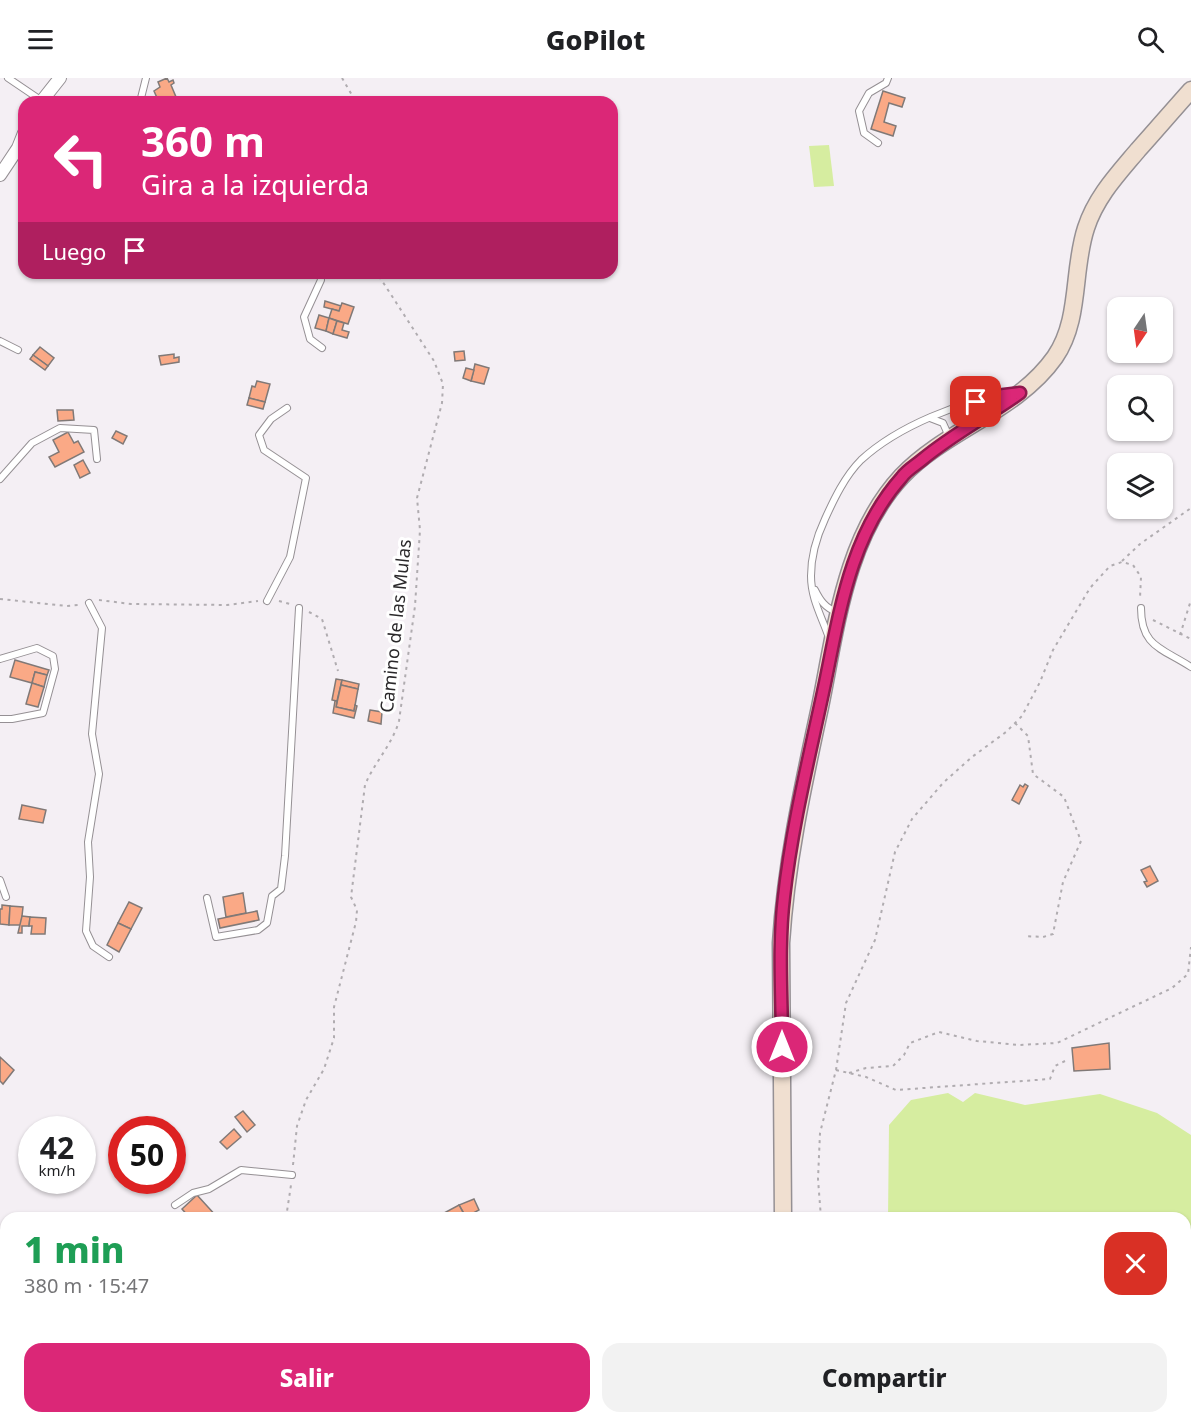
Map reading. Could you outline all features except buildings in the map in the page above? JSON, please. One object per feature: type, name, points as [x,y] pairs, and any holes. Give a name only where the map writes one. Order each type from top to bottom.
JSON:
[{"type":"main road","points":[[783,1212],[781,943],[784,898],[793,835],[831,653],[854,560],[864,533],[881,504],[903,476],[943,443],[1020,393],[1042,374],[1056,355],[1068,331],[1074,308],[1080,256],[1094,207],[1109,184],[1191,90]]},
{"type":"street","points":[[46,96],[60,78]]},
{"type":"street","points":[[0,175],[18,148]]},
{"type":"lane","points":[[8,78],[35,96]]},
{"type":"lane","points":[[142,96],[146,78]]},
{"type":"lane","points":[[878,143],[864,133],[859,111],[869,93],[886,83],[888,78]]},
{"type":"lane","points":[[321,279],[304,317],[310,339],[322,348]]},
{"type":"lane","points":[[0,341],[18,350]]},
{"type":"lane","points":[[831,653],[828,636],[815,605],[811,576],[817,538],[836,496],[860,462],[895,434],[930,418],[996,396],[1020,393]]},
{"type":"lane","points":[[267,601],[290,557],[306,478],[264,450],[258,435],[271,419],[287,408]]},
{"type":"lane","points":[[930,418],[943,423],[947,432],[943,443]]},
{"type":"lane","points":[[0,479],[32,443],[60,428],[94,430],[97,459]]},
{"type":"lane","points":[[812,584],[820,600],[829,609],[837,612],[841,609]]},
{"type":"lane","points":[[89,603],[102,628],[92,734],[99,774],[88,842],[90,877],[86,931],[93,946],[109,957]]},
{"type":"lane","points":[[207,898],[216,937],[258,930],[267,922],[272,896],[281,889],[285,856],[299,608]]},
{"type":"lane","points":[[1141,608],[1141,626],[1148,640],[1191,667]]},
{"type":"lane","points":[[0,659],[37,648],[53,656],[55,669],[43,713],[0,719]]},
{"type":"lane","points":[[0,880],[6,897]]},
{"type":"lane","points":[[175,1206],[193,1193],[209,1189],[241,1170],[292,1175]]},
{"type":"path","points":[[342,78],[352,96]]},
{"type":"path","name":"Camino de las Mulas","points":[[297,1126],[306,1100],[324,1069],[334,1038],[334,1007],[356,922],[357,910],[351,897],[365,785],[395,734],[399,721],[415,606],[420,530],[417,498],[442,403],[443,384],[434,361],[381,279]]},
{"type":"path","points":[[821,1212],[818,1179],[820,1133],[836,1070],[846,1003],[875,940],[895,852],[912,819],[958,770],[1022,716],[1040,682],[1053,650],[1090,588],[1110,566],[1122,561],[1140,544],[1191,508]]},
{"type":"path","points":[[1122,561],[1133,566],[1141,578],[1141,608],[1155,622],[1191,639]]},
{"type":"path","points":[[0,598],[67,606],[100,600],[131,604],[227,604],[285,601],[322,619],[338,671]]},
{"type":"path","points":[[1179,635],[1191,600]]},
{"type":"path","points":[[1015,723],[1028,735],[1033,774],[1064,798],[1081,841],[1063,882],[1053,934],[1043,937],[1024,936]]},
{"type":"path","points":[[849,1073],[866,1068],[893,1066],[904,1055],[910,1043],[939,1032],[977,1041],[1008,1044],[1057,1043],[1172,988],[1188,974],[1191,947]]},
{"type":"path","points":[[836,1070],[866,1077],[896,1090],[1050,1079],[1055,1066],[1067,1060]]},
{"type":"green space","points":[[829,145],[834,186],[814,187],[809,146]]},
{"type":"green space","points":[[948,1093],[963,1102],[975,1093],[1025,1105],[1100,1094],[1157,1113],[1191,1135],[1191,1212],[888,1212],[889,1125],[911,1100]]},
{"type":"route","points":[[782,1047],[781,943],[784,898],[793,835],[846,586],[864,533],[881,504],[903,476],[943,443],[1020,393],[996,396],[976,402]]}]
